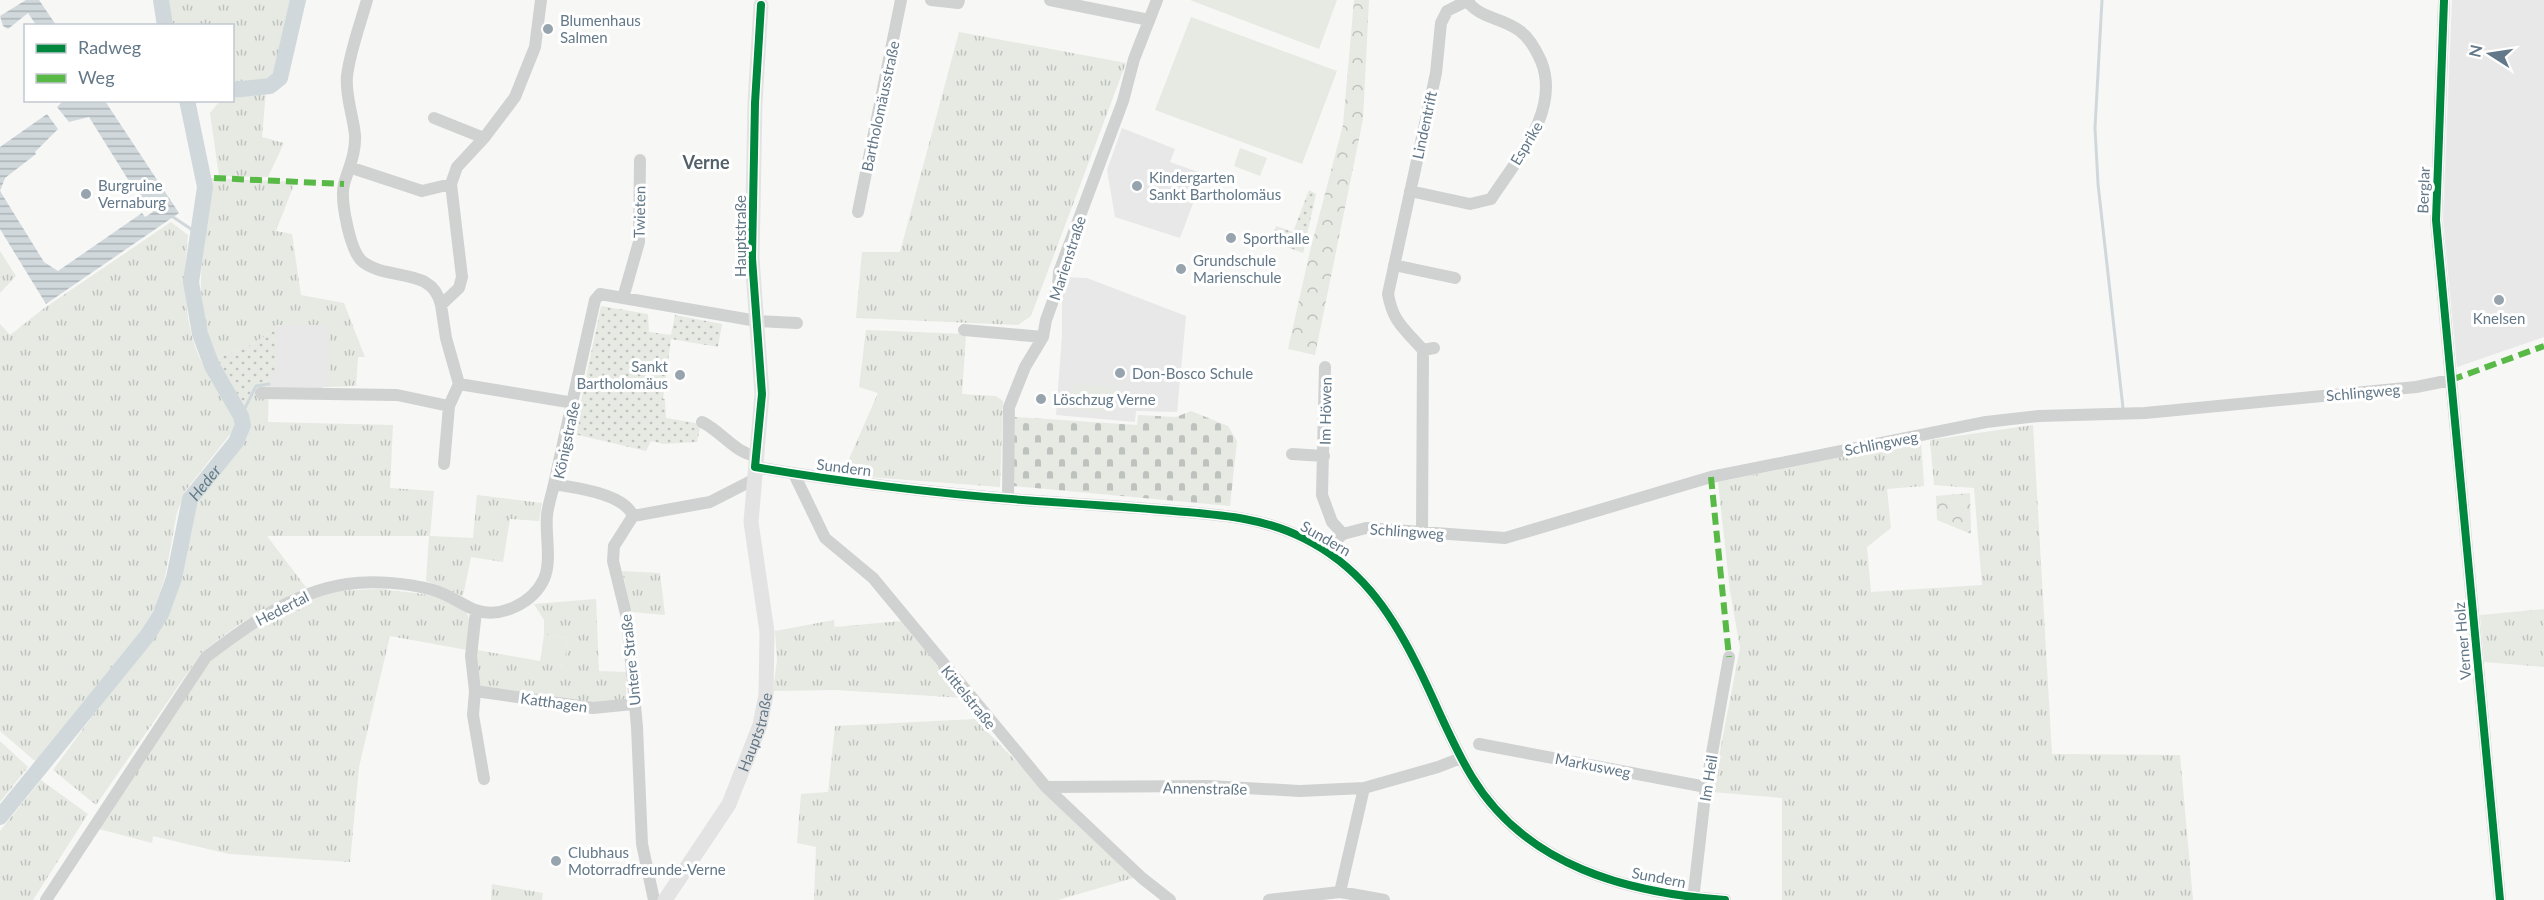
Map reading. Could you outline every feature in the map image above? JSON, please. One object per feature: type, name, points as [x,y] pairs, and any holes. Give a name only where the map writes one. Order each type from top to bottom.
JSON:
[{"type":"main road","name":"Hauptstraße","points":[[665,900],[729,804],[751,751],[764,705],[768,673],[767,636],[751,522],[762,394],[752,258],[755,103],[761,2]]},
{"type":"street","points":[[367,0],[347,74],[346,86],[355,137],[351,168],[344,184],[343,197],[355,255],[363,262],[383,271],[428,282],[435,288],[459,384],[449,406],[444,464]]},
{"type":"street","points":[[441,306],[459,288],[462,277],[451,184],[457,167],[484,138],[515,97],[535,47],[541,0]]},
{"type":"street","name":"Bartholomäusstraße","points":[[858,212],[901,0]]},
{"type":"street","points":[[932,0],[958,1]]},
{"type":"street","points":[[1050,0],[1149,20]]},
{"type":"street","name":"Marienstraße","points":[[1008,499],[1009,406],[1025,367],[1043,337],[1046,320],[1058,286],[1059,272],[1123,101],[1157,0]]},
{"type":"street","name":"Berglar","points":[[2444,0],[2436,220],[2451,380]]},
{"type":"street","name":"Lindentrift","points":[[1422,532],[1429,349],[1400,327],[1391,312],[1388,294],[1436,73],[1441,23],[1447,11],[1469,1]]},
{"type":"street","name":"Esprike","points":[[1410,191],[1470,204],[1491,199],[1542,116],[1547,94],[1545,72],[1536,49],[1521,31],[1501,20],[1475,11],[1469,1]]},
{"type":"street","points":[[434,118],[484,138]]},
{"type":"street","name":"Twieten","points":[[623,298],[639,242],[640,160]]},
{"type":"street","points":[[351,168],[422,191],[451,184]]},
{"type":"street","points":[[1394,265],[1455,278]]},
{"type":"street","name":"Königstraße","points":[[633,516],[621,502],[607,496],[554,484],[574,403],[595,300],[600,294],[757,321],[797,323]]},
{"type":"street","points":[[964,330],[1043,337]]},
{"type":"street","name":"Im Höwen","points":[[1325,367],[1322,495],[1326,511],[1343,534]]},
{"type":"street","name":"Schlingweg","points":[[1343,534],[1366,528],[1505,538],[1711,477],[1986,422],[2038,416],[2145,413],[2416,387],[2451,380]]},
{"type":"street","name":"Verner Holz","points":[[2451,380],[2500,900]]},
{"type":"street","points":[[459,384],[574,403]]},
{"type":"street","points":[[261,393],[397,395],[449,406]]},
{"type":"street","name":"Sundern","points":[[702,422],[715,428],[744,454],[755,468],[1008,499],[1241,517],[1276,527],[1326,550],[1364,580],[1384,606],[1407,644],[1461,758],[1479,787],[1502,816],[1521,834],[1556,858],[1589,874],[1693,899],[1725,900]]},
{"type":"street","name":"Im Höwen","points":[[1292,454],[1324,456]]},
{"type":"street","points":[[633,516],[710,502],[755,468]]},
{"type":"street","name":"Kittelstraße","points":[[794,474],[825,538],[873,578],[1046,787],[1142,878],[1170,900]]},
{"type":"street","name":"Hedertal","points":[[46,900],[206,657],[242,629],[277,608],[313,593],[348,584],[381,584],[435,590],[476,610],[492,612],[517,608],[534,594],[544,579],[547,559],[547,514],[554,484]]},
{"type":"street","name":"Untere Straße","points":[[633,516],[614,546],[613,561],[627,618],[633,704],[638,727],[642,844],[654,900]]},
{"type":"street","points":[[1326,550],[1343,534]]},
{"type":"street","points":[[476,610],[471,656],[475,691],[473,715],[484,779]]},
{"type":"street","name":"Im Heil","points":[[1693,899],[1706,787],[1730,657]]},
{"type":"street","name":"Katthagen","points":[[475,691],[593,708],[633,704]]},
{"type":"street","name":"Markusweg","points":[[1479,744],[1706,787]]},
{"type":"street","name":"Annenstraße","points":[[1046,787],[1209,786],[1300,791],[1364,788],[1438,767],[1461,758]]},
{"type":"street","points":[[1340,892],[1364,788]]},
{"type":"street","points":[[1269,900],[1340,892],[1384,900]]},
{"type":"shaded area","points":[[26,0],[39,0],[55,24],[35,24],[28,13],[8,29],[3,26],[0,16]]},
{"type":"shaded area","points":[[2452,0],[2544,0],[2544,337],[2457,367],[2443,220]]},
{"type":"shaded area","points":[[62,102],[106,102],[179,213],[46,304],[0,229],[0,191],[44,262],[58,271],[142,213],[145,217],[153,212],[148,203],[144,205],[89,117],[69,122],[57,107]]},
{"type":"shaded area","points":[[47,114],[58,129],[35,152],[36,154],[5,178],[0,191],[0,147]]},
{"type":"shaded area","points":[[1122,128],[1175,149],[1170,162],[1204,174],[1180,238],[1115,217],[1107,170]]},
{"type":"shaded area","name":"Don-Bosco Schule","points":[[1062,277],[1087,278],[1186,316],[1177,412],[1136,411],[1135,422],[1056,415],[1062,336]]},
{"type":"shaded area","points":[[276,325],[330,325],[329,387],[323,387],[320,391],[269,391],[269,374],[276,374]]},
{"type":"green space","points":[[165,0],[292,0],[277,70],[263,83],[234,84],[234,24],[170,24]]},
{"type":"green space","points":[[1190,0],[1337,0],[1319,49]]},
{"type":"green space","points":[[1354,0],[1369,0],[1363,119],[1315,355],[1288,349],[1310,251],[1343,125]]},
{"type":"green space","points":[[1191,17],[1337,71],[1302,164],[1155,110]]},
{"type":"green space","points":[[959,32],[1126,63],[1031,316],[1018,325],[856,318],[862,252],[900,252]]},
{"type":"green space","points":[[266,91],[262,137],[284,143],[268,177],[219,176],[210,113],[219,102],[234,102],[234,98]]},
{"type":"green space","points":[[1240,148],[1267,158],[1260,176],[1234,166]]},
{"type":"green space","points":[[210,178],[295,182],[276,231],[292,234],[301,295],[344,303],[365,357],[358,357],[356,386],[329,387],[329,325],[276,325],[276,329],[251,345],[216,358],[208,335],[201,294],[202,256],[211,192]]},
{"type":"green space","points":[[1309,190],[1316,194],[1303,253],[1271,241],[1276,226],[1293,232]]},
{"type":"green space","points":[[171,222],[188,235],[186,302],[192,335],[204,367],[234,412],[235,428],[186,490],[177,512],[165,577],[155,608],[139,634],[35,761],[0,731],[0,324],[10,335],[43,309]]},
{"type":"green space","points":[[0,251],[16,276],[0,293]]},
{"type":"green space","points":[[601,306],[648,314],[649,332],[671,335],[675,315],[722,324],[718,347],[671,339],[663,399],[665,399],[666,418],[701,424],[697,442],[663,444],[651,441],[646,451],[574,434]]},
{"type":"green space","points":[[276,329],[276,374],[269,374],[269,380],[254,385],[244,405],[216,358],[251,345]]},
{"type":"green space","points":[[866,330],[966,334],[962,394],[996,396],[1003,401],[1000,487],[842,475],[878,393],[859,387]]},
{"type":"green space","points":[[269,380],[268,422],[393,425],[390,488],[434,491],[430,536],[473,538],[477,495],[542,503],[539,521],[510,519],[503,562],[471,557],[463,596],[426,581],[429,536],[267,536],[308,590],[276,603],[238,625],[202,652],[96,805],[53,770],[165,617],[179,579],[195,504],[245,433],[244,405],[252,388],[258,382]]},
{"type":"green space","points":[[1073,383],[1114,388],[1111,413],[1070,408]]},
{"type":"green space","points":[[1191,411],[1228,426],[1237,441],[1230,506],[1012,486],[1015,417],[1137,425],[1138,415],[1176,417]]},
{"type":"green space","points":[[2033,425],[2052,754],[2180,755],[2193,900],[1782,900],[1782,798],[1712,792],[1740,648],[1730,591],[1718,482],[1921,441],[1924,486],[1887,489],[1891,528],[1867,547],[1871,592],[1982,585],[1974,488],[1934,485],[1930,440]]},
{"type":"green space","points":[[1970,493],[1971,534],[1937,520],[1936,496]]},
{"type":"green space","points":[[622,571],[660,573],[665,615],[632,612]]},
{"type":"green space","points":[[380,589],[429,595],[454,603],[468,616],[470,633],[467,650],[390,636],[359,767],[350,862],[229,854],[153,836],[152,843],[95,828],[212,658],[243,634],[279,614],[331,591]]},
{"type":"green space","points":[[596,599],[599,671],[626,672],[626,699],[590,704],[481,686],[477,675],[477,650],[563,665],[568,638],[544,635],[544,620],[534,604]]},
{"type":"green space","points":[[2544,609],[2544,667],[2484,662],[2480,615]]},
{"type":"green space","points":[[834,620],[835,631],[835,627],[901,621],[965,698],[836,690],[773,691],[777,660],[775,631]]},
{"type":"green space","points":[[544,635],[568,638],[564,665],[540,662]]},
{"type":"green space","points":[[975,719],[1046,792],[1137,877],[1058,900],[814,900],[816,847],[797,843],[801,794],[828,792],[835,726]]},
{"type":"green space","points":[[0,741],[28,767],[0,802]]},
{"type":"green space","points":[[41,780],[88,814],[33,900],[0,900],[0,831]]},
{"type":"green space","points":[[492,884],[543,893],[542,900],[491,900]]},
{"type":"waterway","name":"Heder","points":[[161,0],[165,24]]},
{"type":"waterway","name":"Heder","points":[[234,90],[270,86],[280,78],[298,0]]},
{"type":"waterway","points":[[2102,0],[2095,128],[2098,184],[2123,408]]},
{"type":"waterway","name":"Heder","points":[[0,817],[147,636],[161,614],[174,578],[190,499],[236,442],[243,425],[241,416],[212,366],[200,334],[191,282],[205,187],[187,102]]},
{"type":"waterway","points":[[173,217],[200,235]]},
{"type":"waterway","points":[[241,416],[256,386],[269,384]]},
{"type":"marked path","points":[[214,178],[344,184]]},
{"type":"marked path","points":[[2451,380],[2544,346]]},
{"type":"marked path","points":[[1711,477],[1729,657]]},
{"type":"cycle path","points":[[2444,0],[2436,220],[2500,900]]},
{"type":"cycle path","points":[[761,5],[755,103],[752,258],[762,394],[755,467],[930,491],[1223,516],[1272,525],[1303,538],[1340,561],[1356,575],[1383,607],[1406,643],[1472,777],[1494,808],[1521,833],[1550,853],[1582,869],[1616,881],[1652,890],[1725,900]]},
{"type":"place","name":"Blumenhaus Salmen","points":[[548,29]]},
{"type":"place","name":"Kindergarten Sankt Bartholomäus","points":[[1137,186]]},
{"type":"place","name":"Burgruine Vernaburg","points":[[86,194]]},
{"type":"place","name":"Sporthalle","points":[[1231,238]]},
{"type":"place","name":"Grundschule Marienschule","points":[[1181,269]]},
{"type":"place","name":"Knelsen","points":[[2499,300]]},
{"type":"place","name":"Don-Bosco Schule","points":[[1120,373]]},
{"type":"place","name":"Sankt Bartholomäus","points":[[680,375]]},
{"type":"place","name":"Löschzug Verne","points":[[1041,399]]},
{"type":"place","name":"Clubhaus Motorradfreunde-Verne","points":[[556,861]]},
{"type":"district","name":"Verne","points":[[706,162]]}]
